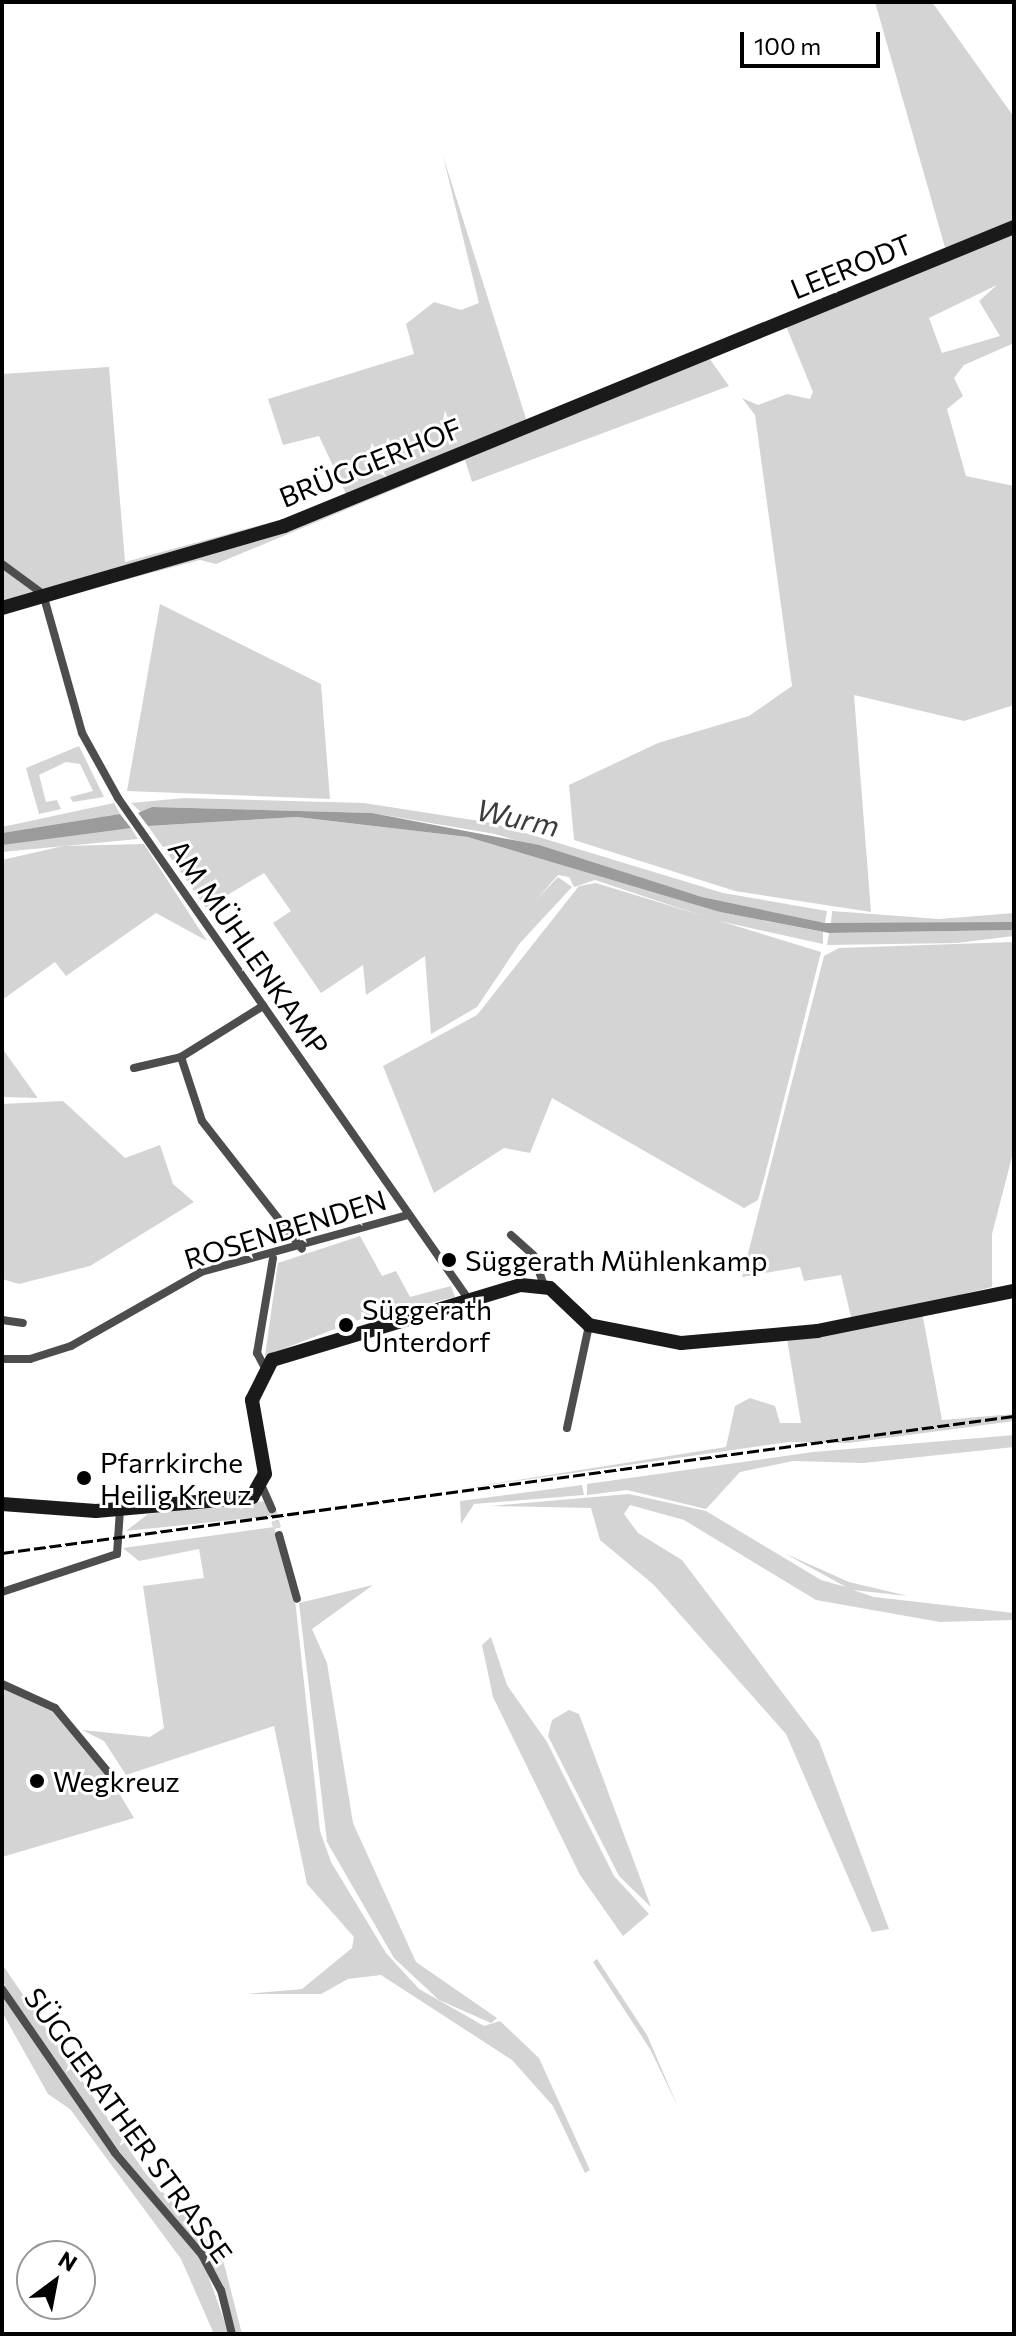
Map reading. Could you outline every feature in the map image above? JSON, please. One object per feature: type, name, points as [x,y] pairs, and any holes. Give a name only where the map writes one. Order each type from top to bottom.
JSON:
[{"type":"main road","name":"LEERODT","points":[[708,353],[1014,227]]},
{"type":"main road","name":"BRÜGGERHOF","points":[[2,608],[284,526],[708,353]]},
{"type":"main road","points":[[2,1504],[120,1510],[252,1497],[263,1489],[251,1410],[265,1368],[281,1354],[469,1300],[544,1285],[589,1325],[681,1343],[817,1331],[1014,1291]]},
{"type":"street","points":[[2,564],[43,594]]},
{"type":"street","name":"AM MÜHLENKAMP","points":[[43,594],[82,733],[127,811],[469,1300]]},
{"type":"street","points":[[134,1068],[181,1057],[263,1006]]},
{"type":"street","points":[[181,1057],[202,1121],[302,1249]]},
{"type":"street","name":"ROSENBENDEN","points":[[2,1359],[53,1353],[201,1272],[273,1258],[408,1215]]},
{"type":"street","points":[[511,1235],[533,1255],[544,1285]]},
{"type":"street","points":[[265,1368],[257,1353],[273,1258]]},
{"type":"street","points":[[2,1320],[23,1323]]},
{"type":"street","points":[[567,1428],[589,1325]]},
{"type":"street","points":[[263,1489],[272,1509]]},
{"type":"street","points":[[2,1592],[117,1554],[120,1510]]},
{"type":"street","points":[[279,1535],[297,1599]]},
{"type":"street","points":[[2,1684],[55,1708],[113,1778]]},
{"type":"street","name":"SÜGGERATHER STRASSE","points":[[2,1989],[115,2153],[202,2255],[221,2290],[232,2334]]},
{"type":"shaded area","points":[[875,2],[932,2],[1014,117],[1014,223],[946,251]]},
{"type":"shaded area","points":[[443,156],[527,422],[347,496],[319,436],[283,445],[268,399],[414,354],[406,324],[434,302],[461,310],[479,303]]},
{"type":"shaded area","points":[[1014,233],[1014,343],[964,365],[954,378],[963,396],[947,409],[966,476],[1014,486],[1014,705],[964,721],[854,695],[871,912],[735,891],[574,840],[569,785],[658,743],[749,716],[792,686],[755,415],[742,398],[758,405],[787,394],[810,399],[813,392],[786,326]],"holes":[[[997,285],[979,301],[1000,336],[942,353],[929,318]]]},
{"type":"shaded area","points":[[709,358],[729,386],[472,482],[465,460],[216,564],[200,560],[113,583],[240,545]]},
{"type":"shaded area","points":[[109,367],[125,562],[305,513],[2,601],[2,374]]},
{"type":"shaded area","points":[[160,604],[321,684],[330,799],[127,791]]},
{"type":"shaded area","points":[[79,746],[104,797],[73,802],[70,797],[93,791],[80,764],[66,762],[39,775],[46,802],[57,800],[61,809],[39,814],[26,768]]},
{"type":"shaded area","points":[[184,798],[364,803],[492,823],[723,893],[827,911],[825,923],[702,897],[495,834],[372,813],[152,807],[143,814],[131,803]]},
{"type":"shaded area","points":[[114,803],[120,814],[2,833],[2,827]]},
{"type":"shaded area","points":[[152,807],[372,813],[539,845],[702,897],[825,923],[1014,922],[1014,930],[829,933],[720,912],[468,837],[297,817],[148,826],[138,813]]},
{"type":"shaded area","points":[[120,814],[131,828],[2,845],[2,833]]},
{"type":"shaded area","points":[[297,817],[468,837],[557,858],[720,912],[823,932],[823,944],[715,920],[595,880],[574,887],[569,877],[558,875],[535,901],[558,877],[572,887],[520,943],[477,1007],[431,1034],[425,956],[366,995],[363,965],[321,993],[273,923],[291,911],[264,873],[206,908],[148,826]]},
{"type":"shaded area","points":[[131,828],[138,839],[2,852],[2,845],[37,837]]},
{"type":"shaded area","points":[[144,844],[207,941],[156,913],[66,976],[55,962],[2,1000],[2,860],[63,846]]},
{"type":"shaded area","points":[[596,883],[821,952],[758,1200],[744,1208],[552,1098],[530,1153],[504,1148],[434,1193],[383,1066],[477,1015],[579,886]]},
{"type":"shaded area","points":[[832,911],[939,919],[1014,913],[1014,922],[899,928],[831,923]]},
{"type":"shaded area","points":[[1014,930],[1014,936],[957,943],[827,945],[829,933]]},
{"type":"shaded area","points":[[1014,942],[1014,1149],[992,1234],[992,1287],[852,1321],[841,1275],[804,1281],[800,1267],[742,1277],[824,956],[839,948]]},
{"type":"shaded area","points":[[2,1048],[37,1097],[37,1098],[2,1097]]},
{"type":"shaded area","points":[[63,1101],[125,1158],[160,1145],[173,1184],[194,1202],[90,1266],[19,1284],[2,1279],[2,1104]]},
{"type":"shaded area","points":[[360,1236],[382,1276],[396,1271],[410,1297],[451,1286],[455,1297],[358,1320],[265,1356],[278,1263]]},
{"type":"shaded area","points":[[922,1312],[942,1420],[1014,1414],[1014,1421],[849,1443],[789,1442],[460,1489],[726,1447],[735,1406],[750,1398],[775,1406],[780,1423],[801,1423],[787,1339]]},
{"type":"shaded area","points":[[1014,1435],[1014,1447],[863,1463],[793,1461],[740,1472],[706,1509],[627,1490],[587,1495],[587,1484],[813,1452]]},
{"type":"shaded area","points":[[582,1485],[584,1495],[474,1504],[461,1524],[460,1501]]},
{"type":"shaded area","points":[[629,1494],[706,1511],[821,1580],[846,1587],[784,1553],[849,1582],[908,1596],[853,1590],[874,1597],[1014,1613],[1014,1620],[940,1622],[816,1600],[684,1520],[630,1505],[624,1514],[638,1533],[682,1560],[819,1741],[889,1929],[872,1932],[786,1734],[654,1585],[600,1540],[591,1508],[491,1506]]},
{"type":"shaded area","points":[[267,1501],[270,1516],[126,1531],[148,1514]]},
{"type":"shaded area","points":[[274,1527],[295,1599],[320,1831],[331,1862],[386,1953],[419,1989],[484,2026],[500,2021],[539,2058],[590,2170],[585,2173],[553,2106],[512,2060],[381,1975],[348,1979],[321,1994],[246,1994],[302,1989],[352,1948],[354,1937],[307,1884],[274,1726],[126,1775],[104,1741],[82,1730],[150,1737],[164,1728],[143,1586],[204,1578],[199,1549],[139,1561],[123,1548]]},
{"type":"shaded area","points":[[373,1585],[312,1629],[327,1663],[353,1823],[416,1962],[497,2018],[491,2023],[439,2000],[394,1958],[327,1842],[299,1603]]},
{"type":"shaded area","points":[[491,1637],[507,1685],[547,1742],[614,1876],[649,1914],[623,1936],[580,1875],[493,1697],[482,1645]]},
{"type":"shaded area","points":[[2,1686],[47,1705],[98,1758],[134,1818],[2,1857]]},
{"type":"shaded area","points":[[569,1710],[579,1714],[651,1907],[619,1876],[548,1736],[552,1720]]},
{"type":"shaded area","points":[[597,1959],[647,2035],[678,2107],[650,2049],[593,1962]]},
{"type":"shaded area","points":[[2,1964],[146,2174],[222,2256],[242,2334],[235,2334],[206,2254],[118,2150],[37,2037],[2,1981]]},
{"type":"shaded area","points":[[2,1992],[117,2160],[202,2258],[229,2334],[214,2334],[181,2259],[70,2109],[48,2094],[2,2012]]},
{"type":"tunnel","points":[[272,1509],[279,1535]]},
{"type":"railway","points":[[2,1553],[1014,1416]]},
{"type":"place","name":"Süggerath Mühlenkamp","points":[[449,1260]]},
{"type":"place","name":"Süggerath Unterdorf","points":[[346,1325]]},
{"type":"place","name":"Pfarrkirche Heilig Kreuz","points":[[84,1478]]},
{"type":"place","name":"Wegkreuz","points":[[37,1781]]},
{"type":"water label","name":"Wurm","points":[[518,817]]}]
